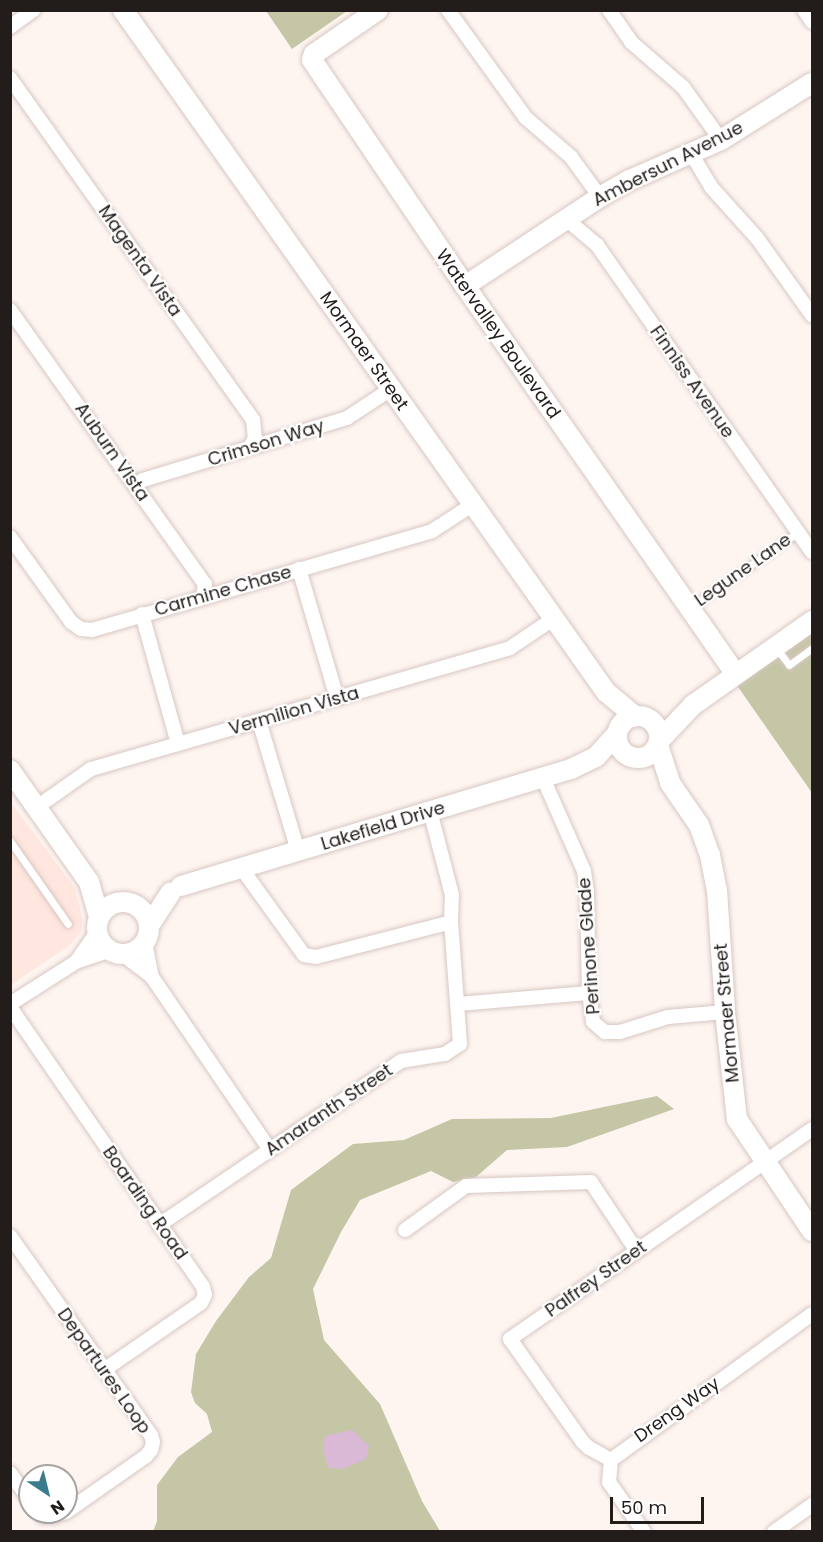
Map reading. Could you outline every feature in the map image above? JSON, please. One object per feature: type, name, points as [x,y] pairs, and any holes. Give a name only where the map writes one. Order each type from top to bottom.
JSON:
[{"type":"street","points":[[10,27],[33,10]]},
{"type":"street","name":"Mormaer Street","points":[[123,10],[606,692],[618,731]]},
{"type":"street","name":"Watervalley Boulevard","points":[[378,10],[314,54],[312,60],[465,286],[736,674]]},
{"type":"street","points":[[448,10],[526,118],[571,157],[600,198]]},
{"type":"street","points":[[609,10],[631,42],[683,87],[721,140]]},
{"type":"street","points":[[804,10],[813,22]]},
{"type":"street","name":"Magenta Vista","points":[[10,78],[253,420],[255,438],[250,448]]},
{"type":"street","name":"Ambersun Avenue","points":[[465,286],[565,218],[630,180],[692,155],[721,140],[812,84]]},
{"type":"street","points":[[692,155],[711,187],[757,238],[813,315]]},
{"type":"street","name":"Finniss Avenue","points":[[565,218],[597,245],[813,552]]},
{"type":"street","name":"Auburn Vista","points":[[10,310],[205,584],[203,597]]},
{"type":"street","name":"Crimson Way","points":[[135,485],[143,480],[347,418],[391,389]]},
{"type":"street","name":"Carmine Chase","points":[[10,537],[71,622],[81,629],[92,630],[432,531],[472,505]]},
{"type":"street","points":[[299,569],[336,698]]},
{"type":"street","points":[[142,614],[178,744]]},
{"type":"street","name":"Vermilion Vista","points":[[37,807],[91,769],[510,648],[553,619]]},
{"type":"street","points":[[693,705],[625,719],[618,731],[619,746],[633,757],[651,754],[693,705],[813,621]]},
{"type":"street","name":"Mormaer Street","points":[[606,692],[642,717]]},
{"type":"street","points":[[642,717],[658,728],[659,743]]},
{"type":"street","points":[[259,721],[298,851]]},
{"type":"street","name":"Lakefield Drive","points":[[596,757],[618,731]]},
{"type":"street","name":"Mormaer Street","points":[[659,743],[670,783],[699,825],[710,855],[717,890],[725,1012],[737,1119],[764,1162],[813,1231]]},
{"type":"street","name":"Lakefield Drive","points":[[129,904],[543,778],[596,757],[633,757]]},
{"type":"street","name":"Mormaer Street","points":[[633,757],[670,783]]},
{"type":"street","points":[[10,770],[89,882],[100,941],[152,977],[270,1150]]},
{"type":"street","name":"Perinone Glade","points":[[543,778],[584,871],[589,993],[594,1023],[605,1032],[621,1032],[668,1017],[725,1012]]},
{"type":"street","name":"Amaranth Street","points":[[159,1225],[401,1061],[445,1054],[460,1044],[451,922],[452,895],[430,811]]},
{"type":"street","points":[[242,869],[304,955],[316,957],[451,922]]},
{"type":"street","points":[[89,882],[145,913],[152,977]]},
{"type":"street","points":[[10,1005],[76,962],[116,952],[131,953],[147,934],[176,889]]},
{"type":"street","points":[[76,962],[106,908],[129,904]]},
{"type":"street","points":[[458,1004],[589,993]]},
{"type":"street","name":"Boarding Road","points":[[10,1005],[197,1278],[205,1295],[195,1308],[104,1370]]},
{"type":"street","name":"Palfrey Street","points":[[611,1460],[589,1448],[582,1441],[510,1339],[813,1129]]},
{"type":"street","points":[[405,1230],[466,1186],[591,1182],[636,1250]]},
{"type":"street","name":"Departures Loop","points":[[10,1236],[151,1435],[151,1450],[78,1503]]},
{"type":"street","name":"Dreng Way","points":[[611,1460],[813,1314]]},
{"type":"street","points":[[611,1460],[609,1482],[644,1532]]},
{"type":"street","points":[[774,1532],[810,1512]]},
{"type":"lane","name":"Legune Lane","points":[[689,608],[798,532]]},
{"type":"lane","points":[[776,647],[789,665],[813,648]]},
{"type":"lane","points":[[10,841],[68,924]]},
{"type":"shaded area","points":[[10,801],[75,888],[83,921],[81,932],[71,944],[11,985]]},
{"type":"shaded area","points":[[352,1430],[369,1446],[366,1459],[343,1469],[328,1468],[323,1449],[325,1436]]},
{"type":"green space","points":[[266,11],[347,11],[292,49]]},
{"type":"green space","points":[[812,630],[812,793],[736,684]]},
{"type":"green space","points":[[657,1096],[674,1109],[567,1147],[507,1150],[476,1177],[453,1182],[431,1171],[360,1200],[341,1232],[313,1289],[324,1340],[380,1404],[422,1501],[440,1531],[153,1532],[157,1521],[157,1485],[178,1457],[212,1432],[207,1414],[195,1403],[191,1392],[196,1354],[216,1321],[249,1277],[271,1258],[291,1190],[353,1144],[404,1140],[452,1119],[551,1118]]}]
